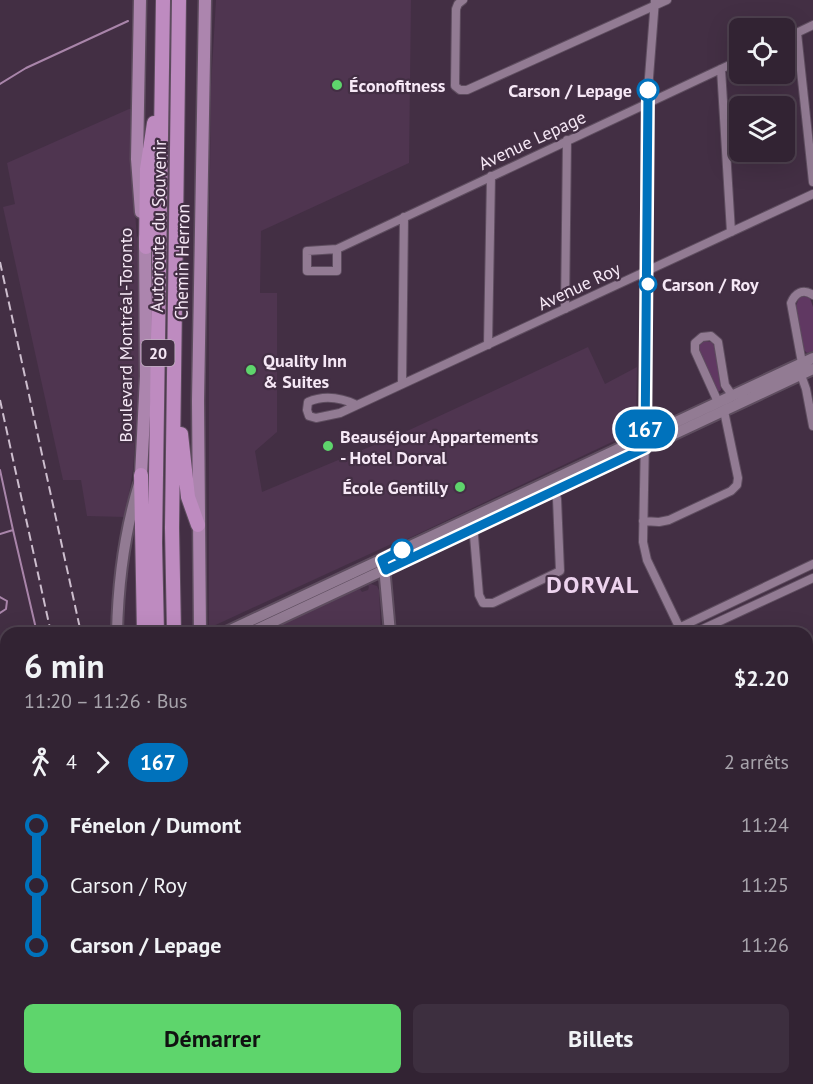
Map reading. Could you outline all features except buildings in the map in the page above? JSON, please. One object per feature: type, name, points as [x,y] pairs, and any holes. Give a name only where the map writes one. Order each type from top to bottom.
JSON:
[{"type":"highway","name":"Autoroute du Souvenir","points":[[157,627],[155,543],[163,0]]},
{"type":"highway","name":"Autoroute du Souvenir","points":[[174,627],[172,528],[179,0]]},
{"type":"highway","points":[[146,246],[147,169],[162,74]]},
{"type":"highway","points":[[175,389],[188,497],[198,525]]},
{"type":"highway","points":[[141,475],[144,627]]},
{"type":"main road","name":"Boulevard Montréal-Toronto","points":[[140,0],[137,159],[146,246],[145,411],[141,475]]},
{"type":"main road","name":"Chemin Herron","points":[[200,627],[199,332],[205,0]]},
{"type":"street","points":[[461,2],[456,9],[455,86],[460,90],[467,90],[655,3],[667,0]]},
{"type":"street","points":[[655,3],[647,104],[648,271],[643,542],[646,556],[680,627]]},
{"type":"street","points":[[813,26],[797,33],[813,182]]},
{"type":"street","name":"Avenue Lepage","points":[[337,249],[337,271],[307,271],[307,251],[337,249],[729,65]]},
{"type":"street","points":[[721,69],[731,232]]},
{"type":"street","points":[[565,309],[567,141]]},
{"type":"street","points":[[488,345],[490,176]]},
{"type":"street","name":"Avenue Roy","points":[[357,405],[334,399],[316,399],[308,402],[307,410],[309,416],[316,418],[340,413],[813,194]]},
{"type":"street","points":[[402,384],[404,217]]},
{"type":"street","points":[[802,363],[791,303],[795,295],[800,292],[806,291],[813,295]]},
{"type":"street","points":[[643,521],[669,520],[731,491],[737,485],[738,478],[721,407],[695,351],[695,343],[702,337],[711,336],[718,342],[725,385],[732,395]]},
{"type":"street","points":[[473,522],[554,490],[645,448],[721,407],[732,395],[813,358]]},
{"type":"street","points":[[261,627],[645,436],[813,369]]},
{"type":"street","points":[[801,375],[813,426]]},
{"type":"street","name":"Boulevard Montréal-Toronto","points":[[118,627],[134,499],[141,475]]},
{"type":"street","points":[[473,522],[479,598],[483,603],[493,603],[560,571],[557,499],[554,490]]},
{"type":"street","points":[[687,627],[813,564]]},
{"type":"street","points":[[238,627],[384,565]]},
{"type":"street","points":[[384,565],[389,627]]},
{"type":"street","points":[[707,627],[813,578]]},
{"type":"shaded area","points":[[216,0],[411,0],[409,163],[261,231],[260,293],[277,293],[277,432],[255,451],[262,492],[405,432],[588,347],[605,384],[637,367],[636,426],[631,433],[403,541],[400,540],[209,627],[211,86]]},
{"type":"shaded area","points":[[131,109],[131,149],[140,286],[138,397],[133,470],[125,517],[87,516],[81,480],[63,480],[3,207],[15,204],[7,163]]},
{"type":"shaded area","points":[[804,296],[810,298],[813,307],[813,351],[807,353],[804,350],[796,306],[799,298]]},
{"type":"shaded area","points":[[704,341],[712,342],[715,348],[721,390],[718,392],[699,349]]},
{"type":"shaded area","points":[[368,585],[377,586],[379,590],[381,627],[274,627],[353,590],[360,589],[362,592],[368,590]]},
{"type":"waterway","points":[[0,84],[26,68],[128,21]]},
{"type":"waterway","points":[[0,470],[13,530],[0,534]]},
{"type":"waterway","points":[[13,530],[36,627]]},
{"type":"waterway","points":[[0,597],[7,601],[6,609],[0,613]]},
{"type":"railway","points":[[0,262],[80,627]]},
{"type":"railway","points":[[0,400],[50,627]]},
{"type":"bus line","name":"167","points":[[402,550],[382,560],[386,570],[645,448],[648,90]]},
{"type":"place","name":"Éconofitness","points":[[337,85]]},
{"type":"place","name":"Carson / Lepage","points":[[648,90]]},
{"type":"place","name":"Carson / Roy","points":[[648,284]]},
{"type":"place","name":"Quality Inn & Suites","points":[[251,370]]},
{"type":"place","name":"Beauséjour Appartements - Hotel Dorval","points":[[328,446]]},
{"type":"place","name":"École Gentilly","points":[[460,487]]},
{"type":"district","name":"DORVAL","points":[[593,584]]}]
